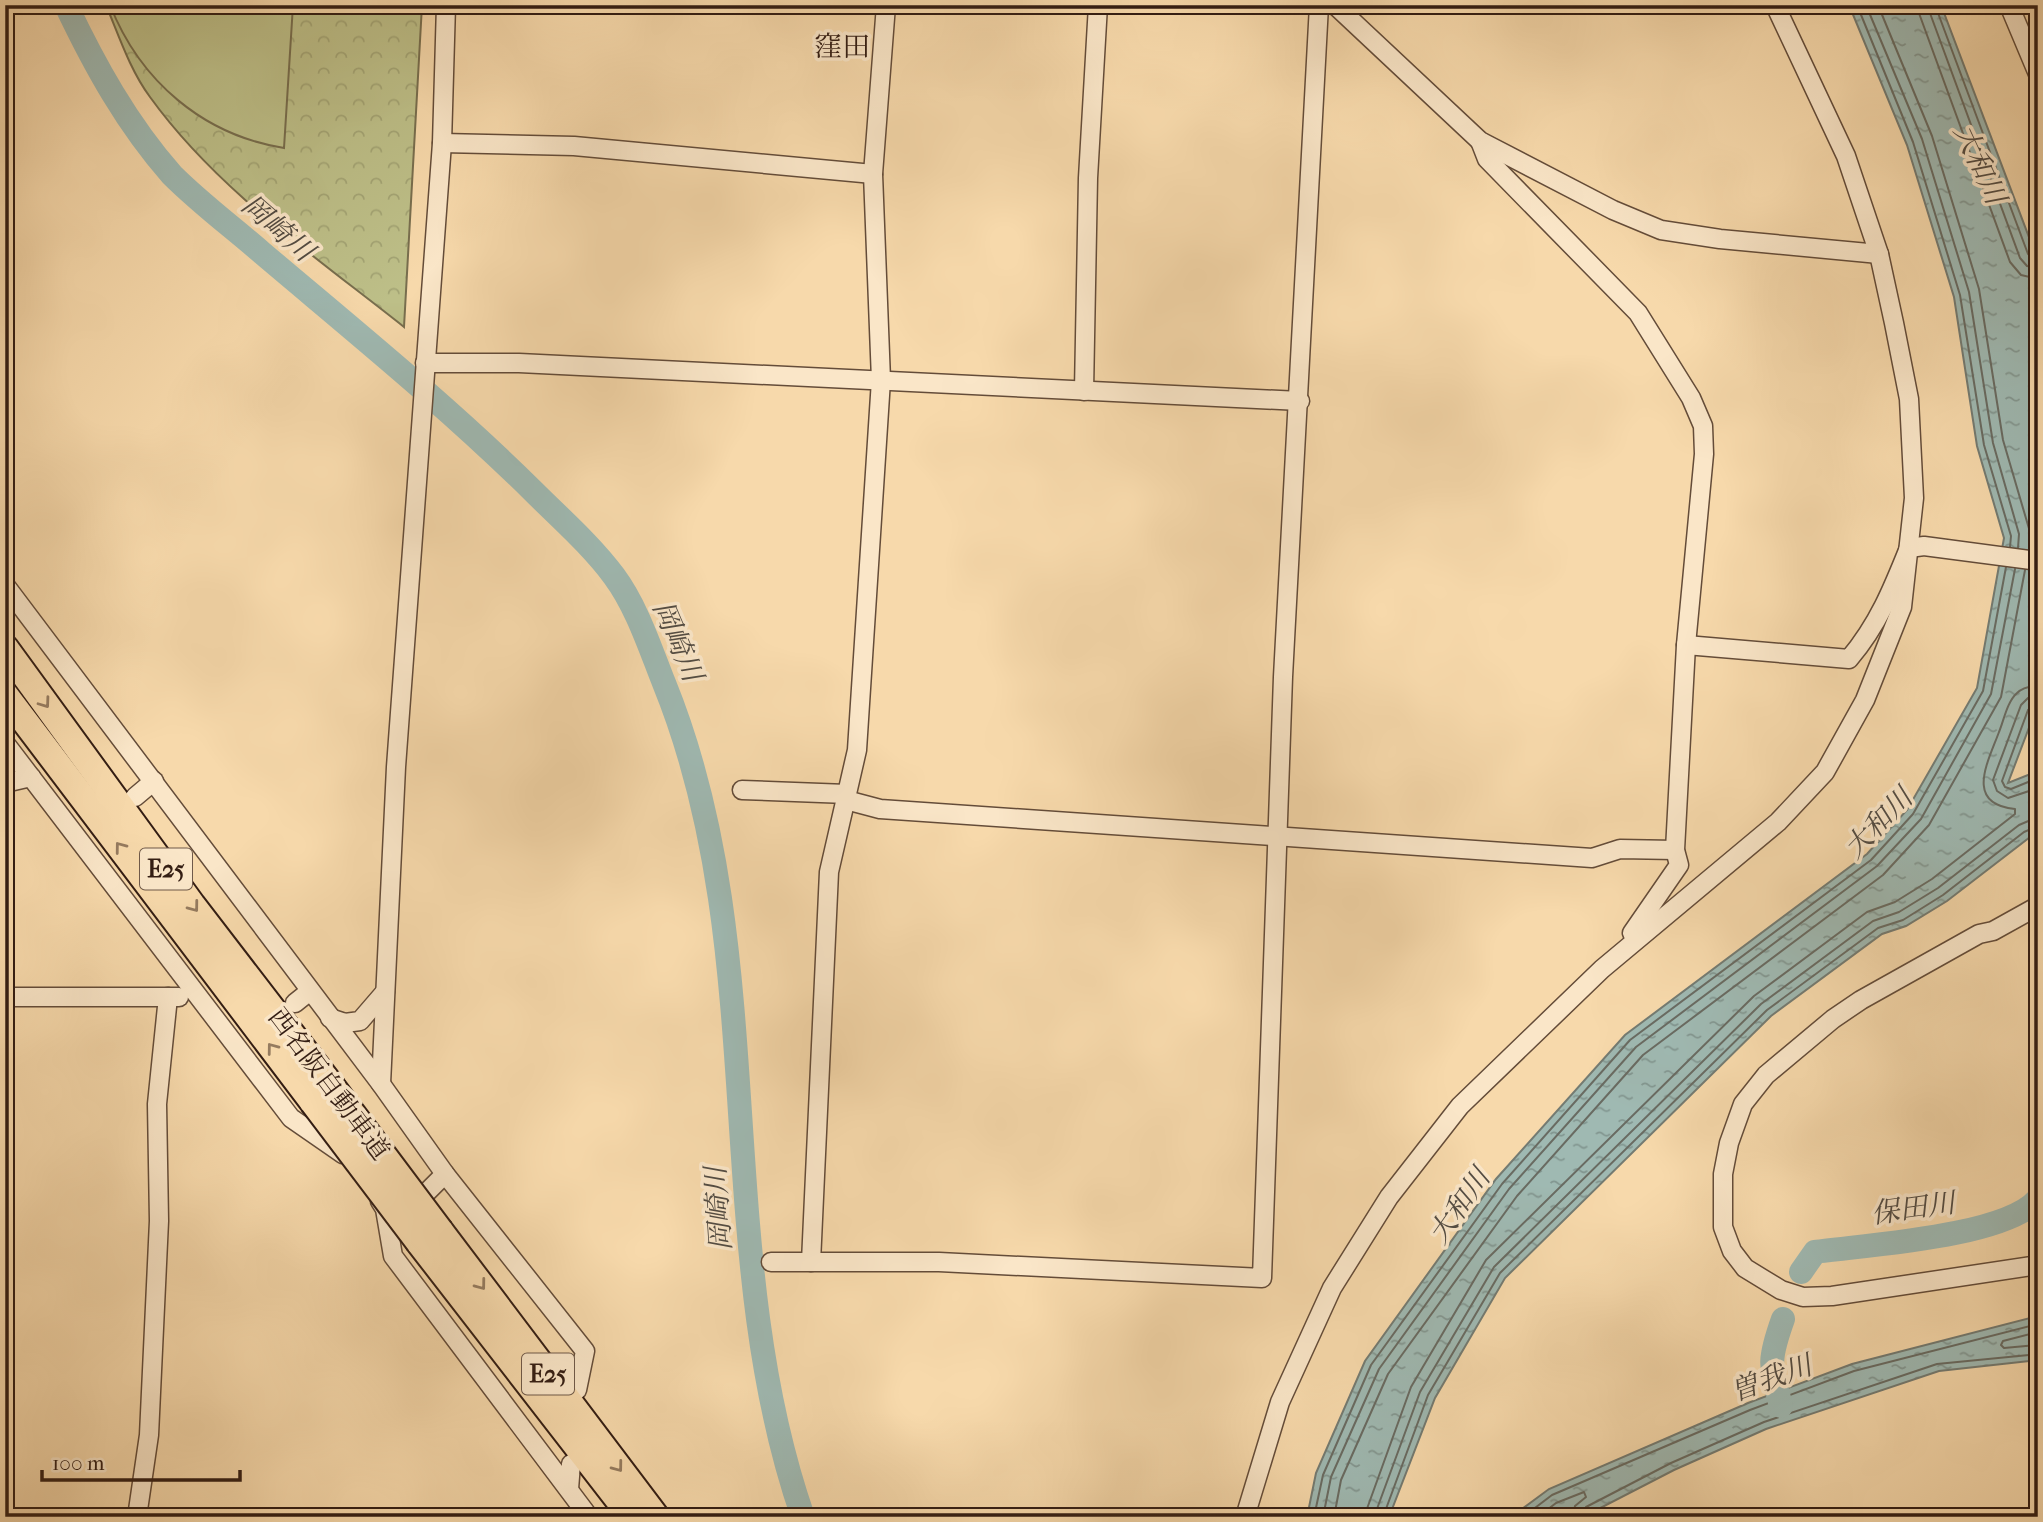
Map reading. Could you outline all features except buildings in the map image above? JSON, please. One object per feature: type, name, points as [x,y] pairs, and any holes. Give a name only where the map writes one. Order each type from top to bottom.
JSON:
[{"type":"highway","name":"西名阪自動車道","points":[[5,648],[192,905],[323,1095]]},
{"type":"highway","name":"西名阪自動車道","points":[[5,695],[323,1095],[632,1517]]},
{"type":"highway","name":"西名阪自動車道","points":[[429,1237],[656,1517]]},
{"type":"street","points":[[381,1084],[396,766],[442,143],[446,5]]},
{"type":"street","points":[[811,1262],[829,872],[857,750],[881,380],[873,174],[886,5]]},
{"type":"street","points":[[1084,391],[1088,178],[1098,5]]},
{"type":"street","points":[[771,1262],[939,1262],[1262,1279],[1283,677],[1300,401],[1319,5]]},
{"type":"street","points":[[1335,5],[1480,141],[1613,210],[1661,230],[1720,239],[1879,254]]},
{"type":"street","points":[[1245,1517],[1280,1402],[1332,1289],[1389,1197],[1460,1106],[1602,969],[1778,822],[1825,772],[1865,700],[1902,607],[1917,547],[1909,399],[1879,254],[1846,156],[1775,5]]},
{"type":"street","points":[[2008,5],[2038,74]]},
{"type":"street","points":[[1480,141],[1488,159],[1638,313],[1691,398],[1703,426],[1704,454],[1686,645],[1675,850],[1679,865],[1637,928],[1602,969]]},
{"type":"street","points":[[442,143],[574,146],[873,174]]},
{"type":"street","points":[[425,363],[519,363],[1300,401]]},
{"type":"street","points":[[1686,645],[1849,659],[1870,633],[1917,547]]},
{"type":"street","points":[[1917,547],[2038,561]]},
{"type":"street","points":[[5,585],[381,1084],[445,1174],[585,1351],[577,1390]]},
{"type":"street","points":[[5,743],[32,777],[56,794],[290,1118],[342,1154],[380,1200],[385,1209],[393,1256],[589,1517]]},
{"type":"street","points":[[5,783],[32,777]]},
{"type":"street","points":[[135,797],[154,781]]},
{"type":"street","points":[[742,790],[847,797],[880,809],[1279,839],[1592,859],[1620,849],[1675,850]]},
{"type":"street","points":[[2038,906],[1993,931],[1979,934],[1861,1000],[1766,1075],[1743,1104],[1729,1143],[1723,1174],[1723,1227],[1732,1251],[1745,1268],[1782,1290],[1803,1297],[1832,1296],[2038,1265]]},
{"type":"street","points":[[295,1003],[310,991]]},
{"type":"street","points":[[330,1018],[345,1023],[360,1021],[385,992]]},
{"type":"street","points":[[5,998],[168,997],[207,1003]]},
{"type":"street","points":[[137,1517],[149,1435],[159,1221],[157,1104],[168,997]]},
{"type":"street","points":[[387,1231],[445,1174]]},
{"type":"street","points":[[569,1489],[571,1464]]},
{"type":"green space","points":[[106,5],[422,5],[404,327],[269,221],[177,131],[143,87],[125,53]]},
{"type":"green space","points":[[110,5],[293,5],[284,148],[227,131],[178,100],[138,58]]},
{"type":"water","name":"大和川","points":[[1849,5],[1941,5],[2038,261],[2038,704],[2008,783],[2038,771],[2038,831],[1947,901],[1906,926],[1882,934],[1771,1016],[1505,1278],[1435,1398],[1389,1517],[1307,1517],[1316,1473],[1365,1361],[1496,1179],[1625,1035],[1867,854],[1907,810],[1977,688],[2004,538],[1977,446],[1954,297],[1907,145]]},
{"type":"water","points":[[2038,1316],[2038,1360],[1939,1371],[1766,1429],[1674,1470],[1583,1517],[1511,1517],[1549,1489],[1748,1403],[1852,1364]]},
{"type":"waterway","name":"岡崎川","points":[[66,5],[113,94],[172,175],[399,369],[500,460],[595,553],[614,576],[636,614],[664,683],[697,785],[718,888],[731,993],[746,1205],[757,1310],[775,1415],[803,1517]]},
{"type":"waterway","name":"保田川","points":[[1801,1272],[1815,1252],[1966,1231],[2021,1212],[2038,1199]]},
{"type":"waterway","name":"保田川","points":[[1781,1406],[1772,1362],[1783,1319]]},
{"type":"district","name":"窪田","points":[[842,46]]},
{"type":"water label","name":"曽我川","points":[[1771,1378]]}]
